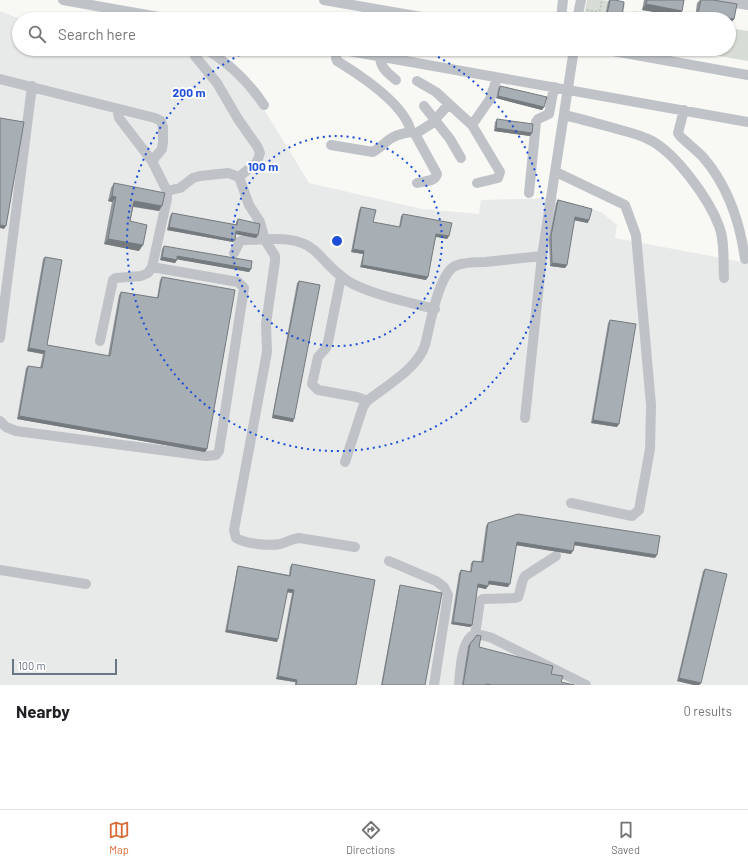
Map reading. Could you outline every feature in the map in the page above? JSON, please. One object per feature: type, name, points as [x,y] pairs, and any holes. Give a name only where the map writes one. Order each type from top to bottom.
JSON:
[{"type":"street","points":[[62,0],[129,12]]},
{"type":"street","points":[[324,0],[395,12]]},
{"type":"street","points":[[561,12],[563,0]]},
{"type":"street","points":[[717,0],[748,5]]},
{"type":"street","points":[[195,56],[217,83],[260,153],[257,162],[239,177]]},
{"type":"street","points":[[215,56],[239,74],[256,93],[264,105]]},
{"type":"street","points":[[336,56],[337,61],[364,78],[394,104],[407,120],[437,174],[433,180],[417,182]]},
{"type":"street","points":[[396,80],[382,67],[380,56],[748,122]]},
{"type":"street","points":[[525,418],[542,256],[573,56]]},
{"type":"street","points":[[641,56],[748,75]]},
{"type":"street","points":[[0,78],[155,118],[161,121],[164,142],[162,149],[152,161]]},
{"type":"street","points":[[472,125],[490,99],[497,78]]},
{"type":"street","points":[[417,81],[436,92],[472,125],[500,172],[498,178],[477,183]]},
{"type":"street","points":[[0,338],[32,86]]},
{"type":"street","points":[[529,193],[536,122],[538,119],[549,114],[554,87]]},
{"type":"street","points":[[331,145],[373,152],[378,150],[388,140],[399,134],[413,133],[435,119],[449,104]]},
{"type":"street","points":[[424,106],[450,139],[461,158]]},
{"type":"street","points":[[100,341],[113,280],[116,278],[141,276],[148,273],[152,266],[167,199],[167,192],[152,161],[119,118],[117,109]]},
{"type":"street","points":[[684,110],[678,133],[702,156],[726,192],[739,229],[745,259]]},
{"type":"street","points":[[564,115],[624,130],[651,140],[661,146],[674,159],[687,173],[703,197],[719,226],[722,237],[724,278]]},
{"type":"street","points":[[556,172],[625,205],[636,235],[651,405],[650,449],[639,510],[632,516],[571,504]]},
{"type":"street","points":[[167,192],[180,188],[193,178],[200,176],[228,173],[239,177]]},
{"type":"street","points":[[239,177],[248,205],[260,222],[265,240],[274,256],[275,262],[266,324],[267,352],[234,534],[236,538],[264,545],[282,544],[292,539],[299,538],[355,546]]},
{"type":"street","points":[[234,253],[240,242],[244,240],[291,240],[307,245],[341,277],[354,284],[383,295],[434,309]]},
{"type":"street","points":[[345,462],[363,407],[368,401],[413,366],[420,358],[425,346],[441,284],[448,272],[455,266],[467,263],[542,256]]},
{"type":"street","points":[[0,420],[6,427],[16,431],[206,456],[216,455],[219,451],[244,288],[238,282],[152,266]]},
{"type":"street","points":[[341,277],[328,342],[326,348],[318,357],[312,384],[318,390],[357,397],[368,401]]},
{"type":"street","points":[[474,635],[480,601],[483,599],[518,597],[522,580],[525,576],[556,556]]},
{"type":"street","points":[[389,560],[436,581],[444,587],[448,595],[434,685]]},
{"type":"street","points":[[0,570],[86,584]]},
{"type":"street","points":[[459,685],[464,647],[470,637],[474,635],[483,635],[492,638],[586,685]]},
{"type":"path","points":[[583,5],[600,12],[602,0]]},
{"type":"shaded area","points":[[587,0],[625,3],[623,12],[584,12]]},
{"type":"shaded area","points":[[0,11],[12,16],[12,56],[211,56],[235,75],[265,111],[309,183],[422,209],[479,214],[481,200],[556,198],[601,212],[617,225],[615,238],[748,263],[748,685],[0,685]]},
{"type":"shaded area","points":[[736,29],[748,31],[748,61],[719,56],[736,56]]},
{"type":"building","points":[[610,0],[624,2],[623,12],[607,12]]},
{"type":"building","points":[[647,0],[684,0],[682,11],[646,4]]},
{"type":"building","points":[[701,0],[713,0],[737,4],[735,12],[698,12]]},
{"type":"building","points":[[500,86],[547,97],[544,107],[498,96]]},
{"type":"building","points":[[0,118],[24,122],[6,226],[0,225]]},
{"type":"building","points":[[497,119],[533,124],[532,133],[496,128]]},
{"type":"building","points":[[114,183],[165,193],[162,206],[134,201],[130,221],[147,225],[143,245],[108,239],[116,197],[112,196]]},
{"type":"building","points":[[558,200],[592,209],[589,220],[575,217],[567,265],[552,263],[551,236]]},
{"type":"building","points":[[361,207],[376,210],[373,222],[400,227],[403,214],[452,223],[449,236],[436,234],[428,277],[362,265],[364,251],[353,249]]},
{"type":"building","points":[[172,213],[237,225],[238,219],[260,224],[258,235],[236,231],[235,240],[169,227]]},
{"type":"building","points":[[164,246],[252,261],[251,269],[177,256],[177,260],[162,257]]},
{"type":"building","points":[[45,257],[62,260],[47,345],[110,356],[121,292],[158,298],[162,277],[235,290],[207,449],[19,416],[28,366],[42,368],[45,351],[29,348]]},
{"type":"building","points":[[299,281],[320,285],[294,419],[273,415]]},
{"type":"building","points":[[610,320],[636,324],[619,424],[593,420]]},
{"type":"building","points":[[518,514],[660,536],[657,555],[575,542],[573,551],[517,542],[510,584],[489,581],[488,586],[478,584],[472,625],[453,622],[461,570],[471,572],[473,561],[483,562],[488,523]]},
{"type":"building","points":[[292,564],[375,580],[356,685],[296,685],[297,680],[278,676],[294,590],[288,589],[278,639],[227,630],[238,566],[290,576]]},
{"type":"building","points":[[705,569],[727,574],[701,683],[679,678]]},
{"type":"building","points":[[400,585],[442,593],[425,685],[382,685]]},
{"type":"building","points":[[477,635],[481,636],[479,647],[553,666],[551,674],[563,676],[561,682],[574,685],[463,685],[470,644]]}]
